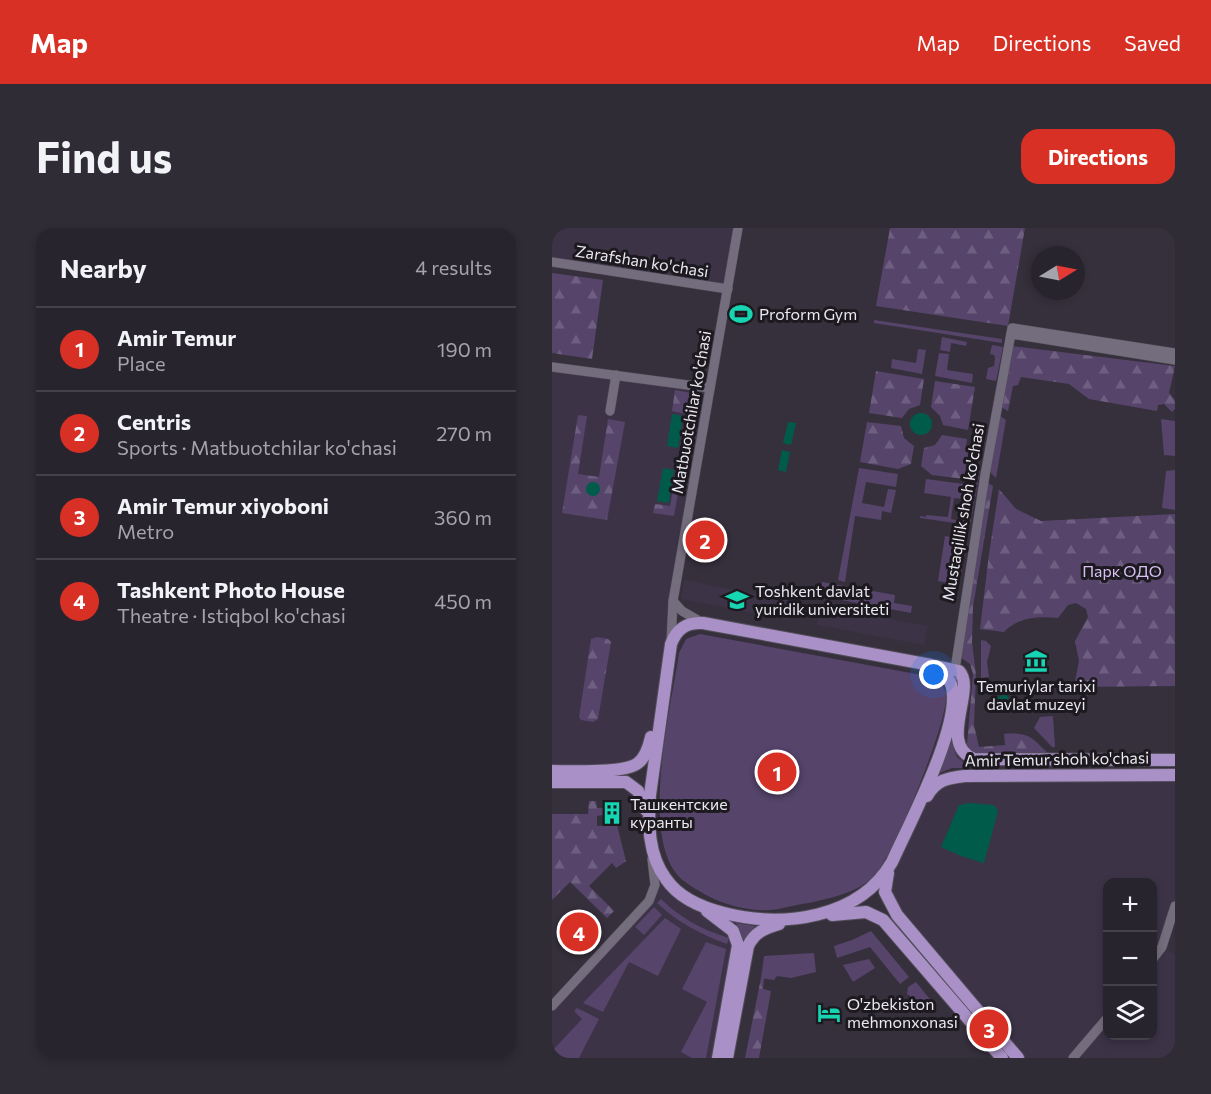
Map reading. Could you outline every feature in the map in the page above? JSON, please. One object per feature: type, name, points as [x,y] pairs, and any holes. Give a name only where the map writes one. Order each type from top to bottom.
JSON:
[{"type":"main road","points":[[718,1058],[738,948],[737,940],[731,929],[697,903],[682,895],[662,874],[654,857],[650,838],[648,817],[661,702],[671,644],[676,633],[684,625],[701,622],[955,670]]},
{"type":"main road","points":[[727,1058],[749,942],[761,930],[834,909],[862,895],[878,883],[892,861],[945,743],[952,697],[951,687],[940,670],[931,665]]},
{"type":"main road","name":"Amir Temur shoh ko'chasi","points":[[955,670],[961,673],[964,680],[958,740],[963,751],[970,758],[978,760],[1175,760]]},
{"type":"main road","points":[[552,771],[608,770],[638,764],[649,745],[661,702]]},
{"type":"main road","name":"Amir Temur shoh ko'chasi","points":[[901,841],[932,788],[939,781],[948,778],[977,775],[1175,775]]},
{"type":"main road","points":[[552,782],[626,782],[640,793],[648,817]]},
{"type":"main road","points":[[892,861],[885,890],[897,915],[1018,1058]]},
{"type":"main road","points":[[697,903],[736,916],[769,920],[795,920],[858,911],[869,912],[877,916],[890,927],[1002,1058]]},
{"type":"street","name":"Matbuotchilar ko'chasi","points":[[671,644],[673,601],[738,228]]},
{"type":"street","name":"Zarafshan ko'chasi","points":[[552,262],[728,289]]},
{"type":"street","points":[[1011,331],[1175,353]]},
{"type":"street","points":[[1011,331],[1175,360]]},
{"type":"street","name":"Mustaqillik shoh ko'chasi","points":[[952,697],[985,475],[1011,331]]},
{"type":"street","points":[[552,366],[710,388]]},
{"type":"street","points":[[610,411],[615,375]]},
{"type":"street","points":[[673,601],[682,610],[701,622]]},
{"type":"street","points":[[552,1006],[652,896],[655,883],[650,838]]},
{"type":"street","points":[[1157,954],[1162,947],[1175,906]]},
{"type":"street","points":[[1073,1058],[1103,1022]]},
{"type":"shaded area","points":[[552,228],[738,228],[728,289],[552,262]]},
{"type":"shaded area","points":[[552,367],[710,388],[661,701],[651,738],[639,763],[552,771]]},
{"type":"shaded area","points":[[921,413],[929,416],[932,424],[929,432],[921,435],[913,432],[910,424],[913,416]]},
{"type":"shaded area","points":[[672,414],[683,416],[678,448],[667,446]]},
{"type":"shaded area","points":[[788,422],[796,423],[791,445],[783,443]]},
{"type":"shaded area","points":[[782,450],[790,452],[786,472],[778,470]]},
{"type":"shaded area","points":[[663,468],[674,470],[669,503],[657,501]]},
{"type":"shaded area","points":[[590,482],[596,482],[600,489],[596,496],[590,496],[586,492],[586,486]]},
{"type":"shaded area","name":"Toshkent davlat yuridik universiteti","points":[[684,580],[792,601],[789,620],[681,599]]},
{"type":"shaded area","name":"Toshkent davlat yuridik universiteti","points":[[821,606],[928,626],[924,645],[817,625]]},
{"type":"shaded area","points":[[1005,694],[1009,698],[1003,713],[991,704]]},
{"type":"shaded area","points":[[1175,775],[1175,906],[1162,947],[1175,954],[1175,1058],[1018,1058],[908,929],[886,880],[936,783]]},
{"type":"shaded area","points":[[970,803],[994,805],[998,811],[984,863],[941,847],[959,805]]},
{"type":"shaded area","points":[[655,883],[660,883],[697,903],[736,935],[718,1058],[552,1058],[552,1006],[645,906]]},
{"type":"green space","points":[[890,228],[1025,228],[1008,326],[876,306]]},
{"type":"green space","points":[[552,273],[603,280],[592,359],[552,353]]},
{"type":"green space","points":[[874,320],[1002,339],[1002,343],[874,323]]},
{"type":"green space","points":[[942,337],[967,342],[966,346],[951,343],[950,352],[940,350]]},
{"type":"green space","points":[[992,345],[1003,347],[996,381],[986,379],[988,368],[994,366],[994,355],[990,354]]},
{"type":"green space","points":[[1012,346],[1175,366],[1169,393],[1175,400],[1175,409],[1172,412],[1164,404],[1158,405],[1157,411],[1089,399],[1069,384],[1021,377],[1018,385],[1013,386],[1008,411],[1001,407]]},
{"type":"green space","points":[[918,349],[926,350],[922,374],[891,368],[892,359],[916,363]]},
{"type":"green space","points":[[939,353],[949,354],[947,370],[973,374],[972,383],[935,376]]},
{"type":"green space","points":[[876,371],[924,379],[920,405],[909,409],[902,418],[869,413]]},
{"type":"green space","points":[[935,381],[975,387],[968,430],[943,425],[940,416],[931,407]]},
{"type":"green space","points":[[675,390],[696,394],[686,450],[680,449],[686,414],[672,411]]},
{"type":"green space","points":[[578,415],[587,416],[578,474],[599,477],[608,419],[625,422],[607,520],[562,513]]},
{"type":"green space","points":[[1000,416],[1006,420],[996,478],[990,472]]},
{"type":"green space","points":[[1161,419],[1175,421],[1175,456],[1164,455]]},
{"type":"green space","points":[[867,422],[901,426],[904,438],[914,446],[911,464],[898,469],[860,462]]},
{"type":"green space","points":[[942,435],[967,439],[966,447],[971,448],[965,479],[932,475],[921,466],[924,448],[935,445]]},
{"type":"green space","points":[[859,468],[898,474],[896,487],[866,482],[862,503],[884,507],[888,489],[896,490],[891,513],[882,511],[881,520],[855,516],[845,582],[838,580]]},
{"type":"green space","points":[[677,469],[682,470],[674,516],[653,513],[655,504],[670,506]]},
{"type":"green space","points":[[977,470],[980,470],[970,526],[963,525],[963,520],[969,521]]},
{"type":"green space","points":[[1175,470],[1175,510],[1162,508],[1166,471]]},
{"type":"green space","points":[[926,479],[964,484],[962,499],[954,498],[951,519],[956,520],[955,523],[920,518],[926,515],[948,517],[951,497],[924,493]]},
{"type":"green space","points":[[988,483],[993,486],[973,607],[972,642],[976,675],[974,725],[979,747],[1005,745],[1004,734],[1019,734],[1030,737],[1049,754],[975,755],[967,744],[973,674],[970,664],[960,657]]},
{"type":"green space","name":"Парк ОДО","points":[[999,489],[1016,509],[1041,521],[1175,514],[1175,686],[1074,687],[1079,661],[1075,641],[1088,617],[1086,609],[1076,603],[1068,605],[1058,618],[1043,617],[1022,620],[1004,632],[980,629]]},
{"type":"green space","points":[[945,536],[967,540],[959,585],[938,581]]},
{"type":"green space","points":[[822,582],[895,595],[894,603],[912,606],[911,613],[820,596]]},
{"type":"green space","points":[[700,634],[927,676],[936,680],[943,687],[946,694],[945,708],[919,786],[883,863],[866,883],[844,894],[819,901],[774,910],[755,910],[735,906],[708,896],[686,883],[675,872],[665,852],[661,826],[662,766],[679,653],[686,639]]},
{"type":"green space","points":[[597,637],[608,639],[611,642],[598,719],[593,722],[581,720],[579,717],[591,639]]},
{"type":"green space","points":[[981,640],[991,646],[987,662],[989,677],[981,678]]},
{"type":"green space","points":[[1053,716],[1055,747],[1052,747],[1034,728],[1040,717]]},
{"type":"green space","points":[[951,741],[957,757],[970,768],[952,768],[937,774]]},
{"type":"green space","points":[[589,801],[596,801],[597,808],[603,808],[603,815],[597,816],[597,826],[617,825],[626,861],[616,868],[612,863],[589,886],[614,911],[607,918],[570,882],[552,900],[552,814],[588,814]]},
{"type":"green space","points":[[661,899],[692,923],[729,938],[727,944],[681,922],[657,903]]},
{"type":"green space","points":[[654,907],[662,915],[644,935],[635,927]]},
{"type":"green space","points":[[665,918],[681,929],[658,976],[629,962],[603,1012],[583,1003]]},
{"type":"green space","points":[[736,923],[755,926],[742,942]]},
{"type":"green space","points":[[871,931],[909,977],[900,984],[870,947],[837,958],[834,946]]},
{"type":"green space","points":[[706,942],[726,949],[706,1058],[692,1058],[681,1052],[707,1002],[682,989]]},
{"type":"green space","points":[[814,953],[816,972],[791,978],[777,976],[774,980],[761,978],[764,956]]},
{"type":"green space","points":[[869,959],[875,968],[853,982],[843,965]]},
{"type":"green space","points":[[761,978],[764,978],[763,989],[771,991],[759,1058],[745,1058]]},
{"type":"green space","points":[[916,982],[933,1003],[925,1010],[918,1010],[918,1002],[907,994],[908,987]]},
{"type":"green space","points":[[577,1008],[599,1019],[579,1058],[552,1058],[552,1051],[582,1019],[574,1011]]},
{"type":"place","name":"Proform Gym","points":[[741,314]]},
{"type":"place","name":"Centris","points":[[705,540]]},
{"type":"place","name":"Toshkent davlat yuridik universiteti","points":[[737,600]]},
{"type":"place","name":"Temuriylar tarixi davlat muzeyi","points":[[1036,661]]},
{"type":"place","name":"Amir Temur","points":[[777,772]]},
{"type":"place","name":"Ташкентские куранты","points":[[612,813]]},
{"type":"place","name":"Tashkent Photo House","points":[[579,932]]},
{"type":"place","name":"O'zbekiston mehmonxonasi","points":[[829,1013]]},
{"type":"place","name":"Amir Temur xiyoboni","points":[[989,1029]]}]
